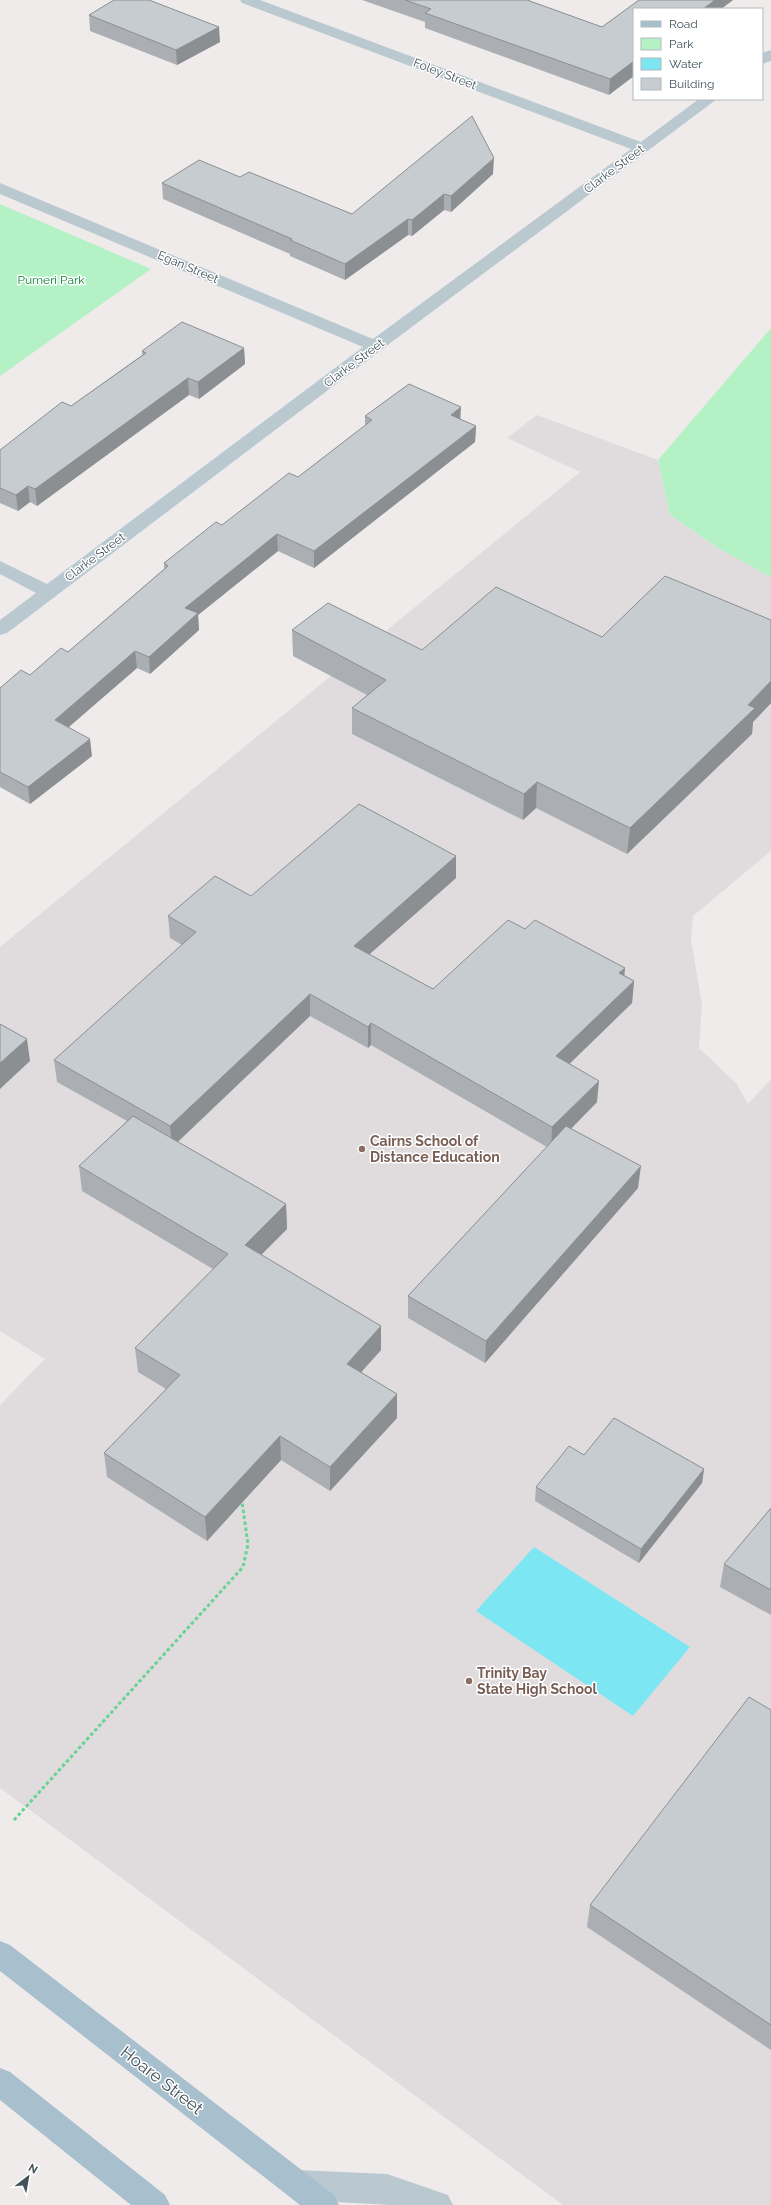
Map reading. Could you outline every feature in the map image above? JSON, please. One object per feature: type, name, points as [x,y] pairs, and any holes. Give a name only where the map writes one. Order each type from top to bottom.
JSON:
[{"type":"main road","name":"Hoare Street","points":[[0,1954],[324,2205]]},
{"type":"main road","points":[[0,2082],[154,2205]]},
{"type":"street","name":"Foley Street","points":[[247,0],[642,148]]},
{"type":"street","name":"Clarke Street","points":[[0,629],[375,346],[708,100]]},
{"type":"street","name":"Egan Street","points":[[0,188],[375,346]]},
{"type":"street","points":[[0,567],[48,592]]},
{"type":"street","points":[[298,2185],[388,2189],[438,2205]]},
{"type":"path","points":[[14,1820],[243,1567],[248,1544],[242,1502]]},
{"type":"shaded area","points":[[537,415],[658,460],[670,515],[718,548],[771,577],[771,851],[693,916],[691,939],[702,1005],[699,1048],[736,1083],[748,1104],[771,1079],[771,2205],[563,2205],[0,1788],[0,1405],[45,1359],[0,1331],[0,947],[580,472],[507,438]]},
{"type":"green space","name":"Pumeri Park","points":[[0,204],[151,269],[0,376]]},
{"type":"green space","points":[[771,328],[771,577],[718,548],[670,515],[658,460]]},
{"type":"water","points":[[534,1547],[690,1647],[633,1716],[476,1611]]},
{"type":"building","points":[[114,0],[149,0],[219,27],[176,50],[89,15]]},
{"type":"building","points":[[405,0],[527,0],[602,27],[639,0],[715,0],[704,8],[633,8],[633,62],[610,79],[425,13],[431,9]]},
{"type":"building","points":[[472,116],[494,158],[451,196],[444,194],[412,220],[408,219],[345,264],[290,240],[292,239],[162,183],[199,160],[240,177],[249,172],[352,214]]},
{"type":"building","points":[[182,322],[244,348],[198,382],[188,378],[35,489],[28,486],[16,495],[0,488],[0,450],[62,402],[71,406],[146,353],[142,351]]},
{"type":"building","points":[[409,384],[461,407],[451,415],[476,426],[314,551],[277,534],[185,608],[198,613],[149,657],[135,651],[55,720],[90,739],[28,787],[0,772],[0,688],[21,670],[30,675],[61,648],[68,652],[168,566],[164,563],[216,522],[222,525],[289,473],[298,477],[372,420],[365,416]]},
{"type":"building","points":[[665,576],[771,620],[771,681],[748,705],[755,708],[630,828],[537,782],[524,794],[352,708],[386,680],[292,630],[328,603],[422,650],[496,587],[602,637]]},
{"type":"building","points":[[359,804],[456,856],[354,946],[433,989],[508,920],[525,929],[535,920],[625,968],[619,973],[634,981],[556,1056],[599,1081],[552,1127],[371,1023],[368,1027],[310,994],[170,1126],[54,1060],[196,932],[168,916],[215,876],[251,896]]},
{"type":"building","points":[[0,1024],[27,1039],[0,1063]]},
{"type":"building","points":[[133,1116],[286,1204],[245,1245],[381,1326],[347,1364],[397,1394],[330,1467],[280,1436],[205,1517],[104,1453],[180,1375],[135,1348],[228,1254],[79,1166]]},
{"type":"building","points":[[566,1126],[641,1166],[486,1341],[408,1296]]},
{"type":"building","points":[[614,1418],[704,1469],[641,1549],[536,1487],[569,1446],[584,1455]]},
{"type":"building","points":[[771,1508],[771,1590],[724,1564]]},
{"type":"building","points":[[749,1697],[771,1710],[771,2025],[590,1905]]},
{"type":"place","name":"Cairns School of Distance Education","points":[[362,1149]]},
{"type":"place","name":"Trinity Bay State High School","points":[[469,1681]]}]
